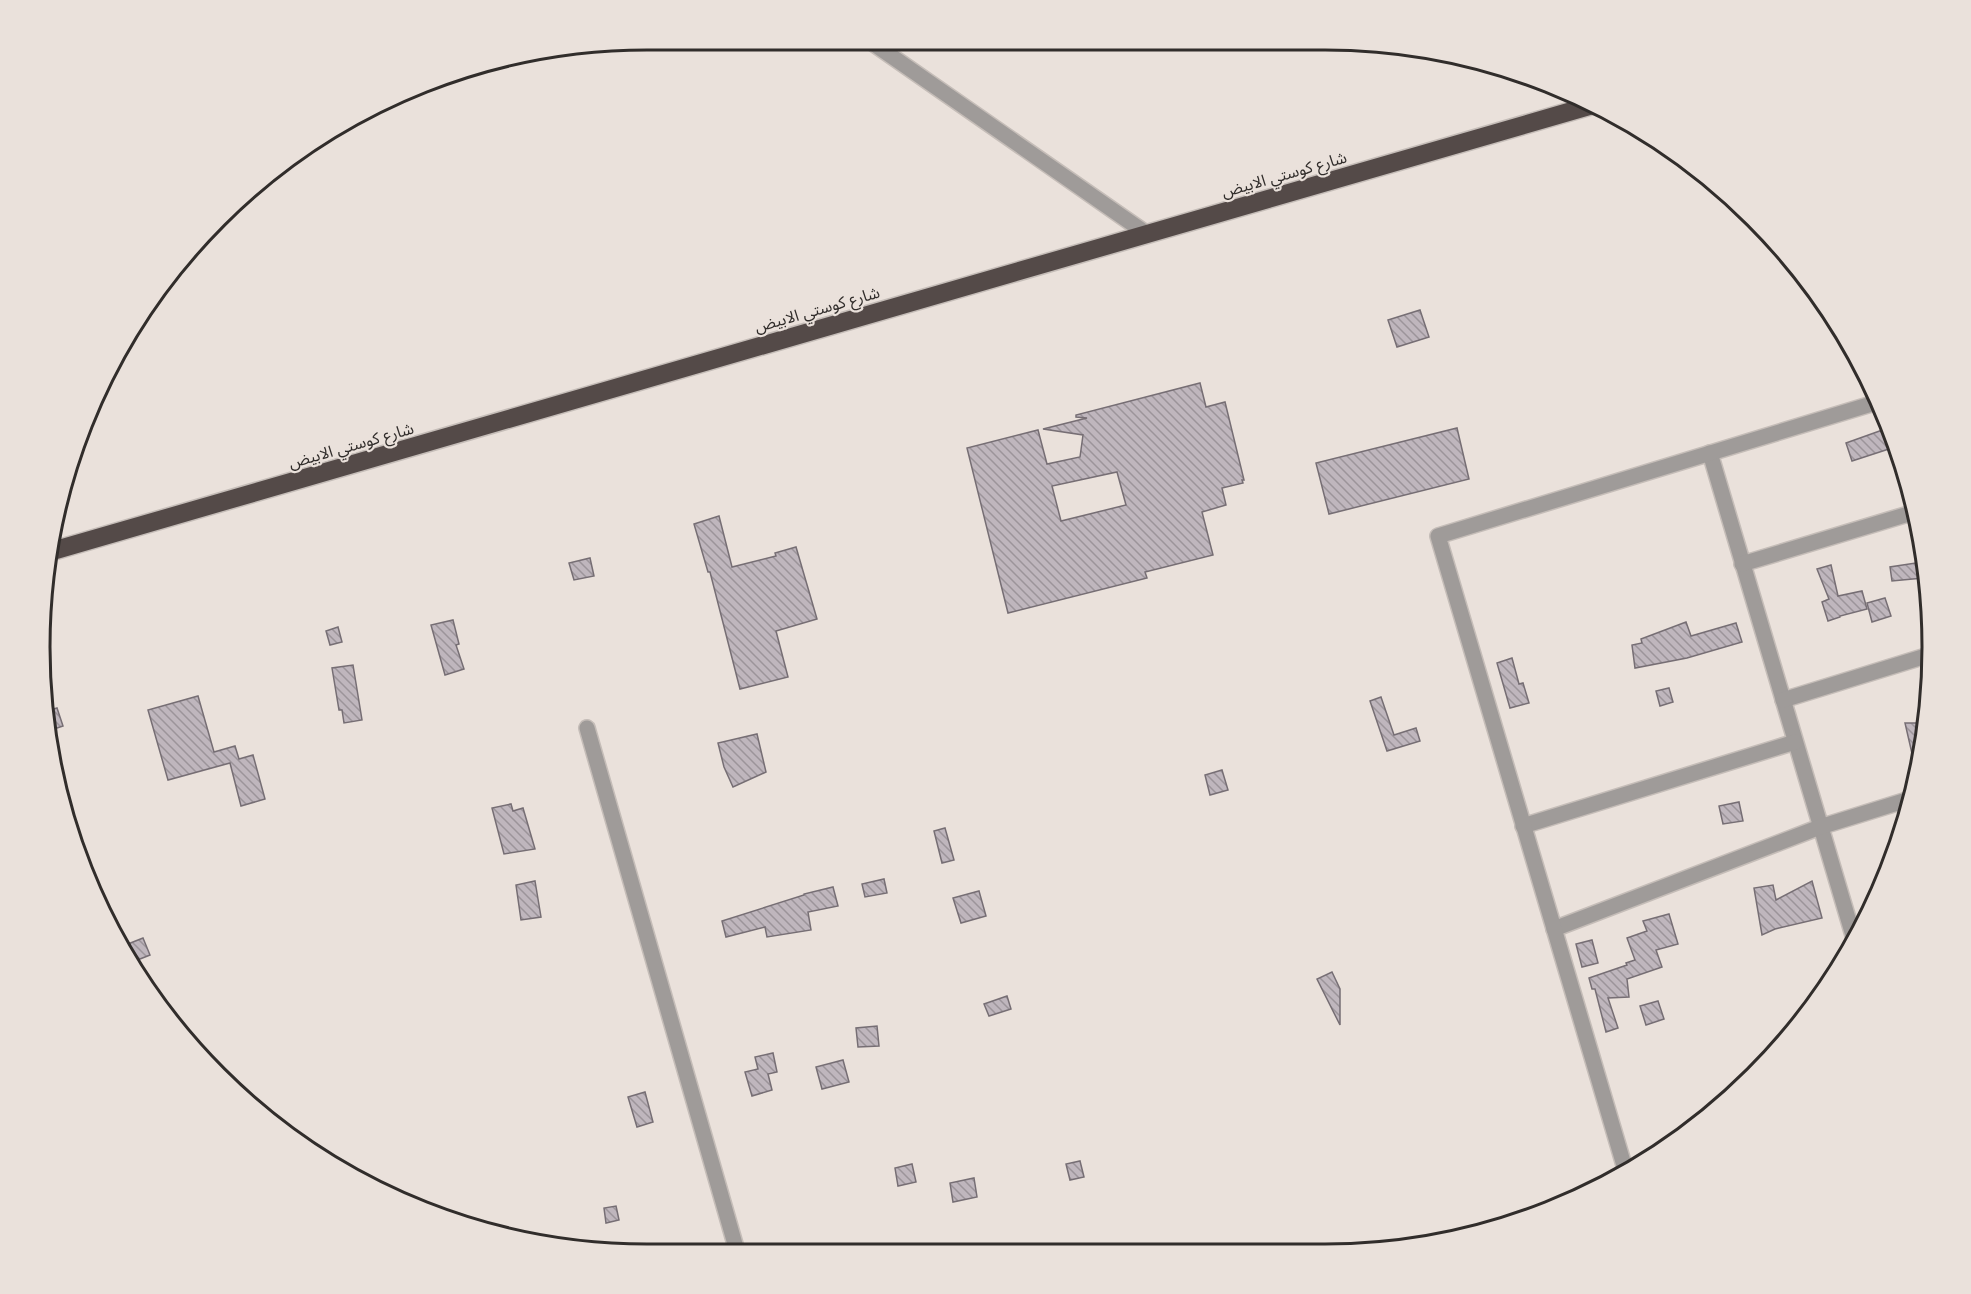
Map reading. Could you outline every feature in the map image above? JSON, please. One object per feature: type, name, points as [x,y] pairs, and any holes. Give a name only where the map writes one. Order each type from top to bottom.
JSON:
[{"type":"highway","name":"شارع كوستي الابيض","points":[[58,549],[1582,108]]},
{"type":"street","points":[[881,49],[1147,234]]},
{"type":"street","points":[[1624,1164],[1438,536],[1870,404]]},
{"type":"street","points":[[1710,453],[1850,929]]},
{"type":"street","points":[[1742,564],[1906,515]]},
{"type":"street","points":[[1783,700],[1921,657]]},
{"type":"street","points":[[586,729],[735,1244]]},
{"type":"street","points":[[1523,826],[1795,742]]},
{"type":"street","points":[[1554,929],[1820,827],[1901,802]]},
{"type":"building","points":[[1420,310],[1429,337],[1397,347],[1388,320]]},
{"type":"building","points":[[1200,383],[1206,407],[1225,402],[1243,483],[1222,488],[1226,505],[1202,512],[1213,555],[1145,572],[1147,578],[1008,613],[967,448],[1038,430],[1047,464],[1080,457],[1083,435],[1043,429],[1087,418],[1076,417],[1076,415]],"holes":[[[1117,472],[1126,505],[1061,521],[1052,486]]]},
{"type":"building","points":[[1457,428],[1469,479],[1329,514],[1316,463]]},
{"type":"building","points":[[1881,431],[1888,449],[1852,461],[1846,443]]},
{"type":"building","points":[[719,516],[732,567],[776,556],[775,553],[796,547],[817,619],[776,631],[788,677],[740,689],[710,572],[708,572],[694,524]]},
{"type":"building","points":[[590,558],[594,576],[574,580],[569,563]]},
{"type":"building","points":[[1915,563],[1917,579],[1892,581],[1890,567]]},
{"type":"building","points":[[1831,565],[1838,596],[1862,591],[1867,609],[1828,621],[1822,602],[1829,599],[1817,569]]},
{"type":"building","points":[[1885,598],[1891,616],[1872,622],[1867,603]]},
{"type":"building","points":[[453,620],[459,644],[456,645],[464,669],[445,675],[431,625]]},
{"type":"building","points":[[1686,622],[1691,636],[1736,623],[1742,642],[1687,658],[1635,668],[1632,645],[1642,643],[1641,639]]},
{"type":"building","points":[[338,627],[342,642],[330,645],[326,631]]},
{"type":"building","points":[[1512,658],[1519,684],[1523,683],[1529,703],[1510,708],[1497,663]]},
{"type":"building","points":[[353,665],[362,720],[344,723],[342,710],[339,710],[332,668]]},
{"type":"building","points":[[1669,688],[1673,702],[1660,706],[1656,691]]},
{"type":"building","points":[[198,696],[214,752],[235,746],[239,759],[253,755],[265,799],[241,806],[230,763],[168,780],[148,710]]},
{"type":"building","points":[[1381,697],[1394,735],[1416,728],[1420,741],[1387,751],[1370,701]]},
{"type":"building","points":[[57,708],[63,726],[56,728],[55,725],[53,709]]},
{"type":"building","points":[[1905,723],[1916,723],[1912,753]]},
{"type":"building","points":[[757,734],[766,772],[733,787],[724,767],[718,743]]},
{"type":"building","points":[[1222,770],[1228,790],[1210,795],[1205,775]]},
{"type":"building","points":[[1739,802],[1743,821],[1723,824],[1719,806]]},
{"type":"building","points":[[511,804],[513,811],[523,808],[535,849],[504,854],[492,808]]},
{"type":"building","points":[[945,828],[954,860],[942,863],[934,831]]},
{"type":"building","points":[[884,879],[887,893],[865,897],[862,884]]},
{"type":"building","points":[[535,881],[541,917],[521,920],[516,885]]},
{"type":"building","points":[[1812,881],[1822,918],[1775,929],[1762,935],[1754,888],[1773,885],[1776,900]]},
{"type":"building","points":[[833,887],[838,906],[808,912],[811,930],[767,937],[765,927],[726,937],[722,921],[804,894]]},
{"type":"building","points":[[979,891],[986,916],[961,923],[953,898]]},
{"type":"building","points":[[1669,914],[1678,944],[1656,950],[1662,967],[1627,979],[1629,997],[1608,998],[1618,1028],[1606,1032],[1595,989],[1592,989],[1589,978],[1635,960],[1627,938],[1647,931],[1643,921]]},
{"type":"building","points":[[143,938],[150,955],[138,960],[129,944]]},
{"type":"building","points":[[1592,940],[1598,963],[1582,967],[1576,944]]},
{"type":"building","points":[[1332,972],[1340,989],[1340,1025],[1317,979]]},
{"type":"building","points":[[1007,996],[1011,1009],[989,1016],[984,1004]]},
{"type":"building","points":[[1658,1001],[1664,1019],[1646,1025],[1640,1006]]},
{"type":"building","points":[[877,1026],[879,1046],[858,1047],[856,1028]]},
{"type":"building","points":[[773,1053],[777,1072],[768,1074],[772,1090],[752,1096],[745,1072],[758,1069],[755,1057]]},
{"type":"building","points":[[843,1060],[849,1082],[822,1089],[816,1067]]},
{"type":"building","points":[[645,1092],[653,1122],[637,1127],[628,1097]]},
{"type":"building","points":[[1080,1161],[1084,1177],[1070,1180],[1066,1164]]},
{"type":"building","points":[[912,1164],[916,1182],[898,1186],[895,1168]]},
{"type":"building","points":[[974,1178],[977,1197],[953,1202],[950,1183]]},
{"type":"building","points":[[616,1206],[619,1220],[606,1223],[604,1208]]}]
